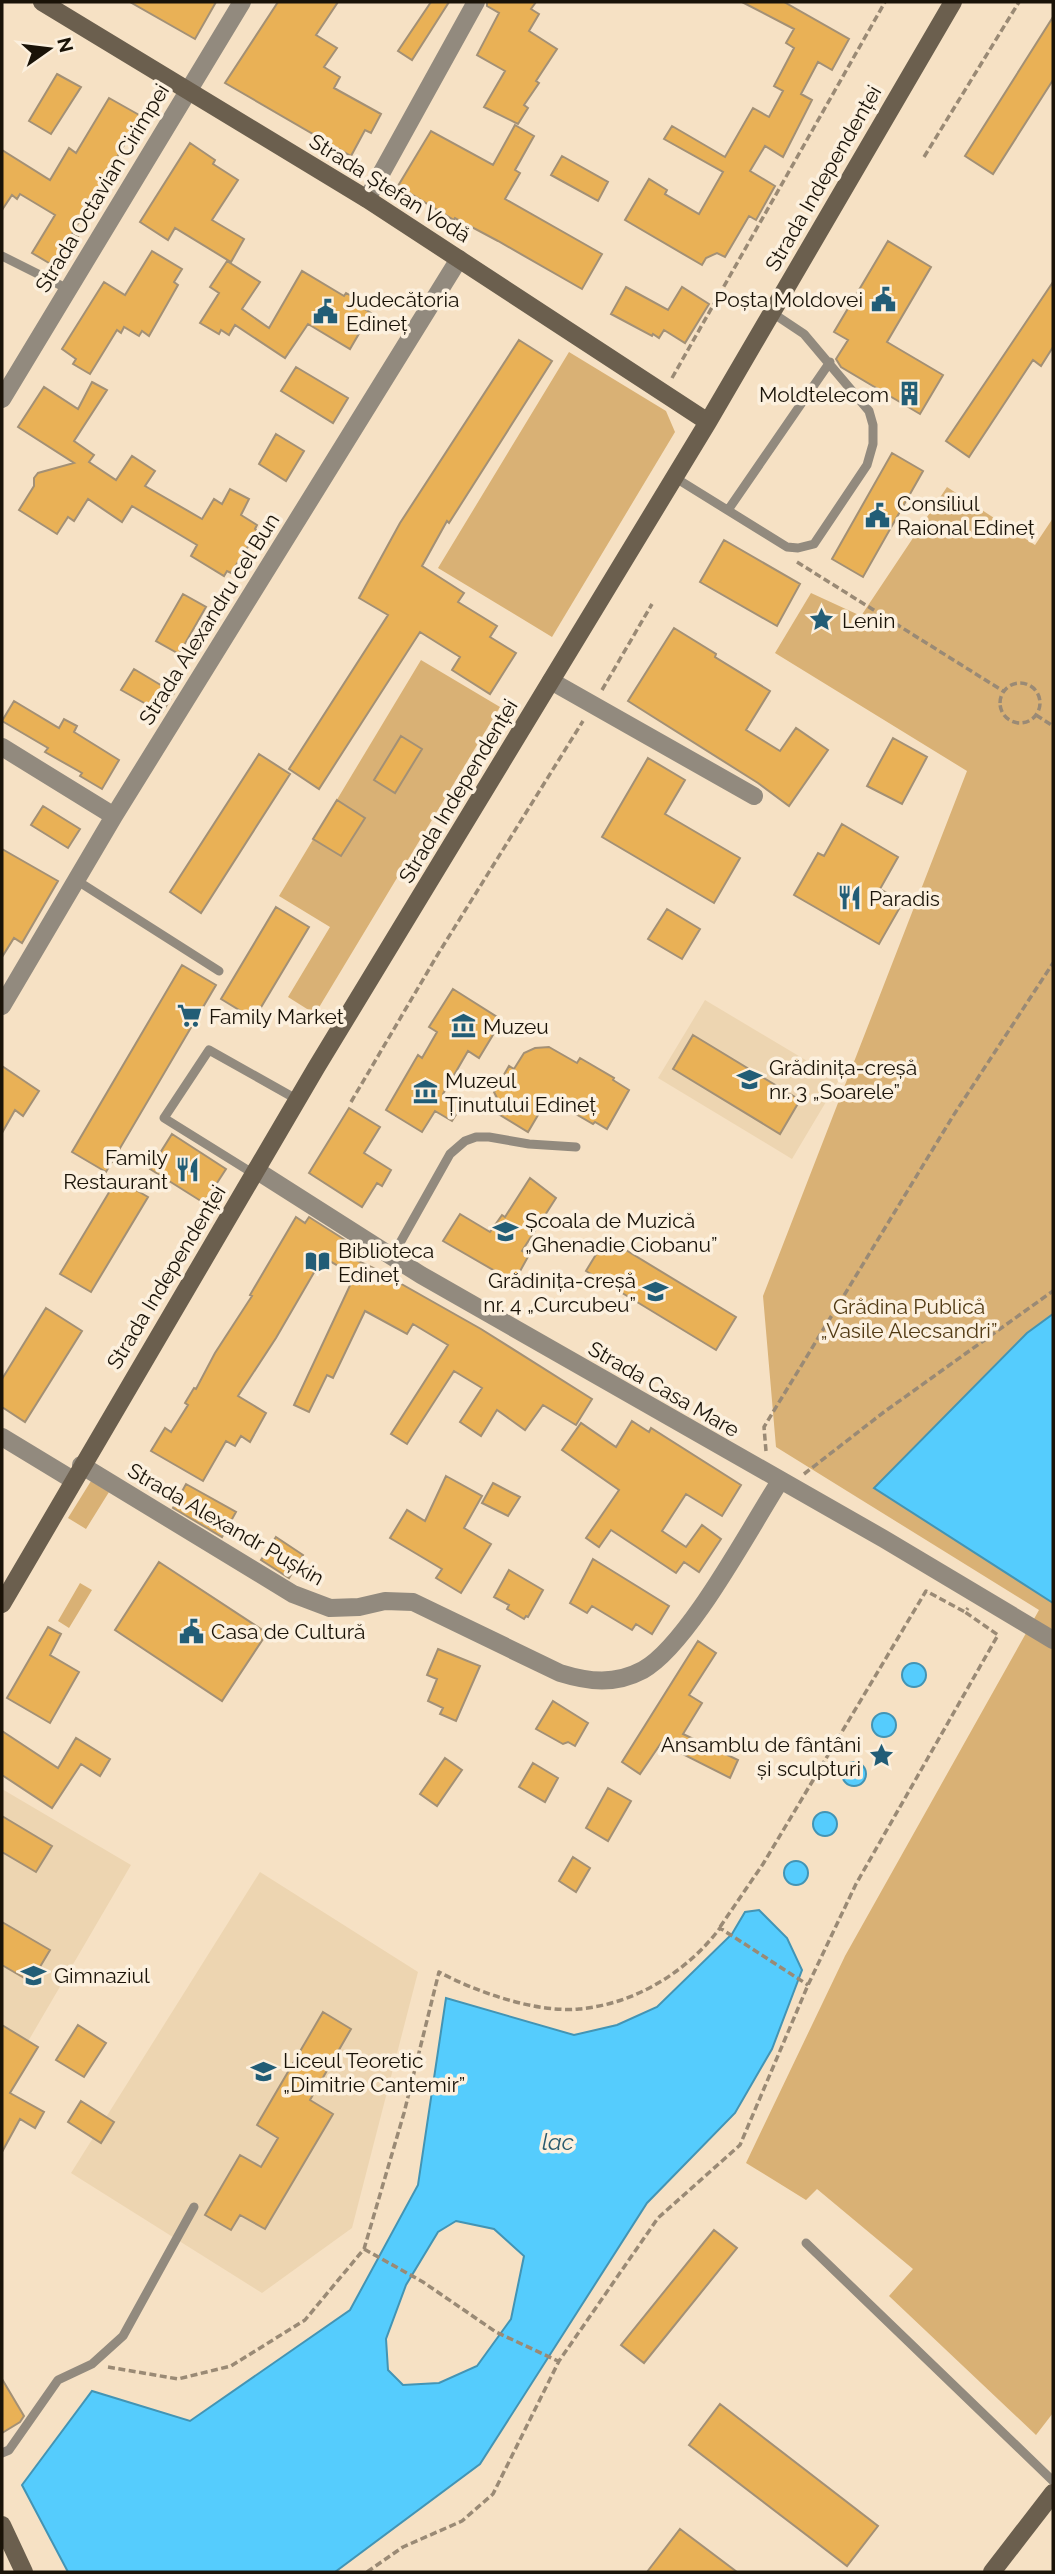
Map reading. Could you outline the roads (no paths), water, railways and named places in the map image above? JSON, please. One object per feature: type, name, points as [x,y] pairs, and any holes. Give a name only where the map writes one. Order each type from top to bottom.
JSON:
[{"type":"main road","name":"Strada Ștefan Vodă","points":[[42,2],[367,199],[708,422]]},
{"type":"main road","name":"Strada Independenței","points":[[2,1604],[298,1100],[708,422],[953,2]]},
{"type":"main road","points":[[992,2572],[1053,2493]]},
{"type":"main road","points":[[2,2525],[24,2572]]},
{"type":"street","name":"Strada Octavian Cirimpei","points":[[2,399],[242,2]]},
{"type":"street","points":[[367,199],[476,2]]},
{"type":"street","name":"Strada Alexandru cel Bun","points":[[2,1006],[114,816],[459,260]]},
{"type":"street","points":[[551,681],[754,796]]},
{"type":"street","points":[[2,747],[114,816]]},
{"type":"street","name":"Strada Casa Mare","points":[[255,1172],[392,1257],[1053,1640]]},
{"type":"street","name":"Strada Alexandr Pușkin","points":[[2,1437],[77,1473],[312,1603],[330,1608],[349,1608],[385,1601],[413,1602],[560,1673],[586,1681],[613,1680],[640,1672],[660,1659],[709,1593],[779,1480]]},
{"type":"lane","points":[[2,256],[68,289]]},
{"type":"lane","points":[[674,477],[787,547],[798,548],[814,544],[867,465],[873,444],[873,425],[869,411],[804,334],[771,312]]},
{"type":"lane","points":[[728,510],[830,362]]},
{"type":"lane","points":[[76,880],[219,971]]},
{"type":"lane","points":[[255,1172],[164,1118],[208,1050],[298,1100]]},
{"type":"lane","points":[[392,1257],[450,1154],[465,1141],[489,1137],[529,1144],[576,1147]]},
{"type":"lane","points":[[2,2453],[9,2450],[58,2380],[92,2364],[122,2336],[194,2207]]},
{"type":"lane","points":[[806,2243],[1053,2481]]},
{"type":"water","points":[[1053,1314],[1053,1603],[874,1488],[1027,1333]]},
{"type":"water","points":[[914,1663],[923,1666],[926,1675],[923,1684],[914,1687],[905,1684],[902,1675],[905,1666]]},
{"type":"water","points":[[884,1713],[893,1716],[896,1725],[893,1734],[884,1737],[875,1734],[872,1725],[875,1716]]},
{"type":"water","points":[[854,1762],[863,1765],[866,1774],[863,1783],[854,1786],[845,1783],[842,1774],[845,1765]]},
{"type":"water","points":[[825,1812],[834,1815],[837,1824],[834,1833],[825,1836],[816,1833],[813,1824],[816,1815]]},
{"type":"water","points":[[796,1861],[807,1868],[808,1873],[801,1884],[796,1885],[785,1878],[784,1873],[791,1862]]},
{"type":"water","name":"lac","points":[[759,1910],[787,1938],[802,1970],[772,2049],[735,2113],[647,2203],[480,2464],[335,2572],[68,2572],[22,2485],[92,2391],[190,2421],[350,2310],[418,2185],[446,1998],[574,2035],[617,2025],[657,2007],[732,1934],[745,1912]],"holes":[[[456,2221],[494,2229],[524,2256],[511,2319],[477,2366],[439,2383],[403,2385],[388,2370],[386,2339],[406,2285],[438,2232]]]},
{"type":"place","name":"Poșta Moldovei","points":[[883,299]]},
{"type":"place","name":"Judecătoria Edineț","points":[[326,311]]},
{"type":"place","name":"Moldtelecom","points":[[909,394]]},
{"type":"place","name":"Consiliul Raional Edineț","points":[[877,515]]},
{"type":"place","name":"Lenin","points":[[822,620]]},
{"type":"place","name":"Paradis","points":[[849,898]]},
{"type":"place","name":"Family Market","points":[[189,1016]]},
{"type":"place","name":"Muzeu","points":[[463,1026]]},
{"type":"place","name":"Grădinița-creșă nr. 3 „Soarele”","points":[[749,1079]]},
{"type":"place","name":"Muzeul Ținutului Edineț","points":[[425,1092]]},
{"type":"place","name":"Family Restaurant","points":[[188,1169]]},
{"type":"place","name":"Școala de Muzică „Ghenadie Ciobanu”","points":[[505,1232]]},
{"type":"place","name":"Biblioteca Edineț","points":[[318,1262]]},
{"type":"place","name":"Grădinița-creșă nr. 4 „Curcubeu”","points":[[656,1292]]},
{"type":"place","name":"Casa de Cultură","points":[[191,1631]]},
{"type":"place","name":"Ansamblu de fântâni și sculpturi","points":[[881,1756]]},
{"type":"place","name":"Gimnaziul","points":[[34,1975]]},
{"type":"place","name":"Liceul Teoretic „Dimitrie Cantemir”","points":[[263,2072]]},
{"type":"park label","name":"Grădina Publică „Vasile Alecsandri”","points":[[909,1318]]}]
